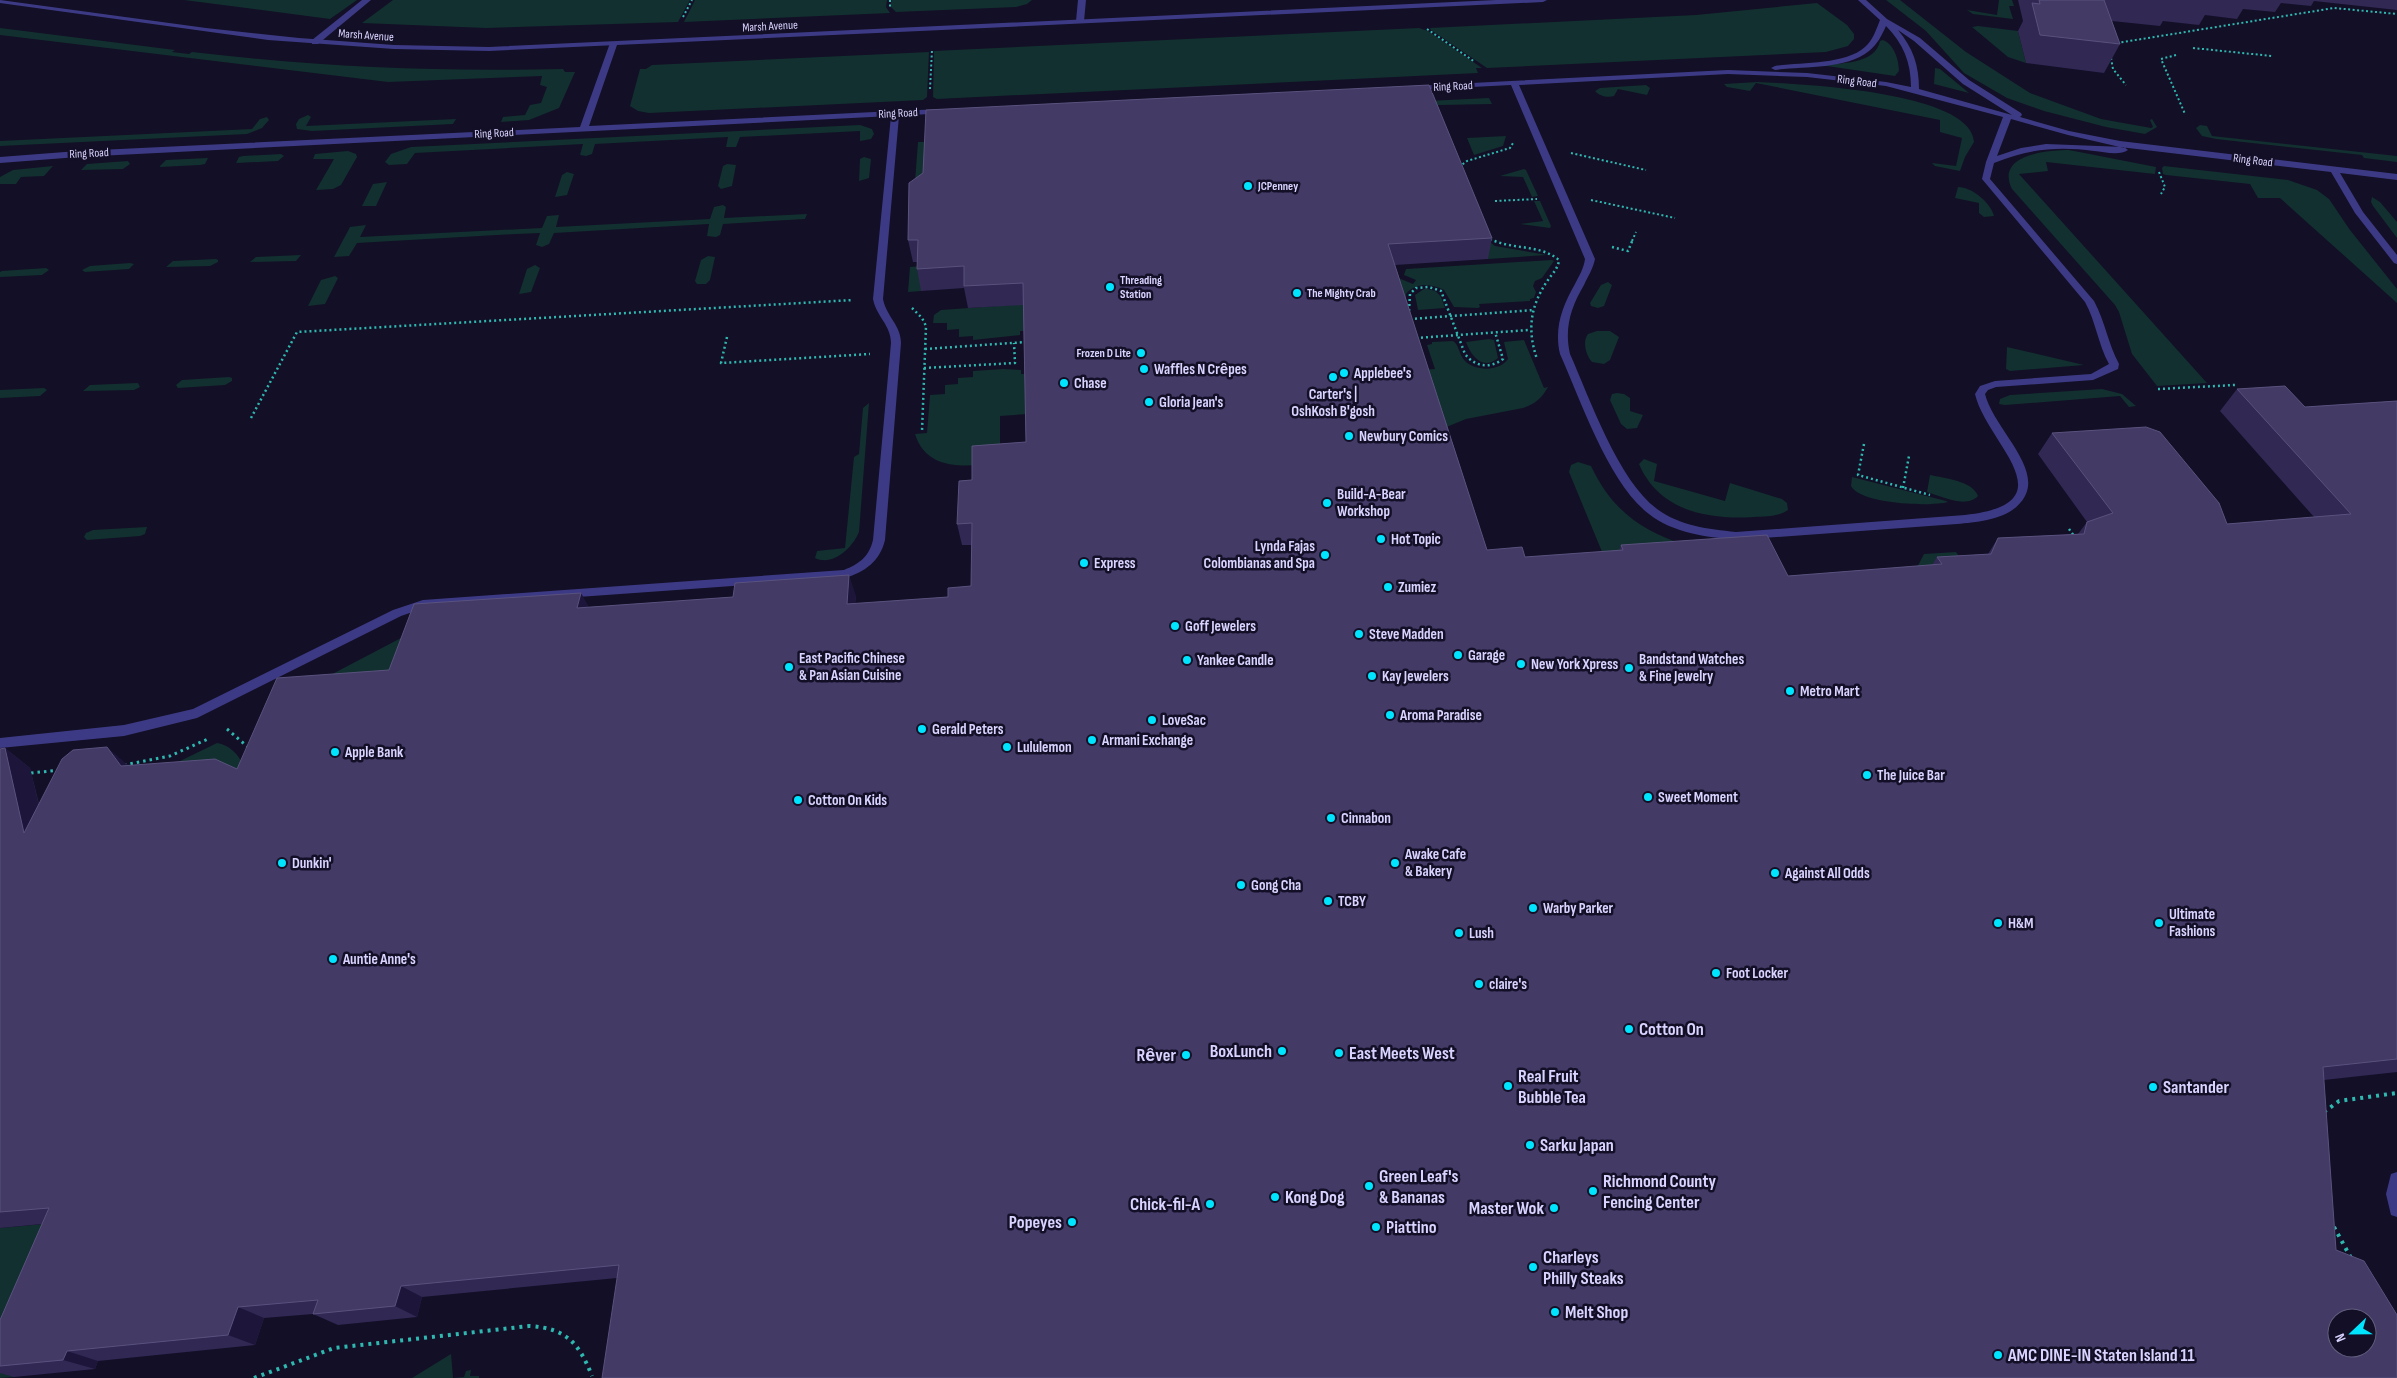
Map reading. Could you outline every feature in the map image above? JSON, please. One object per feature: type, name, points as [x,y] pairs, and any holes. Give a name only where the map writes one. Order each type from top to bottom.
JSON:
[{"type":"street","points":[[315,42],[367,0]]},
{"type":"street","points":[[1080,21],[1082,0]]},
{"type":"street","name":"Marsh Avenue","points":[[0,1],[235,34],[409,49],[488,50],[1543,0]]},
{"type":"street","points":[[1862,0],[1906,44],[1915,67],[1915,90]]},
{"type":"street","points":[[1752,72],[1842,59],[1859,54],[1866,51],[1875,39],[1884,20]]},
{"type":"street","points":[[1884,20],[1899,26],[1918,38],[1967,82],[2030,123]]},
{"type":"street","points":[[584,128],[613,45]]},
{"type":"street","name":"Ring Road","points":[[1401,88],[1752,72],[1816,76],[1915,90],[2030,123],[2086,137],[2143,147],[2397,176]]},
{"type":"street","points":[[1514,83],[1590,259],[1589,266],[1564,317],[1561,330],[1562,346],[1614,463],[1631,492],[1653,512],[1678,525],[1704,533],[1736,536],[1957,520],[1994,515],[2006,509],[2022,495],[2025,486],[2021,466],[1984,410],[1980,394],[1984,388],[2013,382],[2093,377],[2114,367],[2102,338],[2096,313],[2089,301],[1990,185],[1986,173],[2008,116]]},
{"type":"street","name":"Ring Road","points":[[1,159],[948,110]]},
{"type":"street","points":[[0,743],[118,733],[168,722],[197,713],[389,617],[423,604],[845,574],[862,567],[878,551],[880,540],[895,353],[896,337],[893,328],[881,310],[878,299],[895,113]]},
{"type":"street","points":[[1990,162],[2030,147],[2047,145],[2105,150],[2143,147]]},
{"type":"street","points":[[2334,169],[2359,213],[2397,260]]},
{"type":"street","points":[[2397,1180],[2394,1194],[2397,1209]]},
{"type":"path","points":[[680,23],[692,0]]},
{"type":"path","points":[[2112,44],[2334,8],[2397,14]]},
{"type":"path","points":[[1423,26],[1480,65]]},
{"type":"path","points":[[2194,48],[2272,56]]},
{"type":"path","points":[[930,90],[932,50]]},
{"type":"path","points":[[2176,55],[2161,59],[2185,114]]},
{"type":"path","points":[[2110,57],[2113,68],[2126,85]]},
{"type":"path","points":[[1457,170],[1467,161],[1512,146],[1511,138]]},
{"type":"path","points":[[1543,150],[1571,152],[1646,170]]},
{"type":"path","points":[[2159,174],[2164,187],[2161,194]]},
{"type":"path","points":[[1610,247],[1628,251],[1636,232]]},
{"type":"path","points":[[1484,235],[1496,243],[1546,252],[1560,260],[1560,264],[1546,282],[1534,310],[1529,330],[1530,340],[1539,364]]},
{"type":"path","points":[[1411,325],[1408,314],[1411,292],[1423,287],[1434,288],[1443,293],[1465,354],[1470,361],[1482,366],[1491,366],[1501,361],[1504,356],[1495,332]]},
{"type":"path","points":[[250,418],[297,332],[856,300]]},
{"type":"path","points":[[909,305],[925,321],[922,431]]},
{"type":"path","points":[[1410,319],[1534,310]]},
{"type":"path","points":[[1416,338],[1529,330]]},
{"type":"path","points":[[1414,331],[1418,345]]},
{"type":"path","points":[[727,337],[722,362],[871,354]]},
{"type":"path","points":[[925,348],[1027,342]]},
{"type":"path","points":[[924,368],[1014,363],[1014,343]]},
{"type":"path","points":[[2158,390],[2235,385]]},
{"type":"path","points":[[1864,444],[1858,475],[1932,495]]},
{"type":"path","points":[[1903,488],[1909,456]]},
{"type":"path","points":[[2069,529],[2080,542]]},
{"type":"path","points":[[228,729],[254,753]]},
{"type":"path","points":[[2322,1115],[2326,1109],[2339,1101],[2397,1094]]},
{"type":"path","points":[[2331,1221],[2352,1260]]},
{"type":"path","points":[[254,1378],[274,1372],[317,1352],[334,1348],[529,1326],[546,1326],[571,1339],[588,1364],[592,1376]]},
{"type":"green space","points":[[184,0],[357,0],[330,19]]},
{"type":"green space","points":[[393,0],[690,0],[678,22],[486,28],[362,23]]},
{"type":"green space","points":[[695,0],[887,0],[886,7],[890,13],[684,22]]},
{"type":"green space","points":[[892,0],[1032,0],[1027,4],[1016,7],[896,12],[890,6]]},
{"type":"green space","points":[[1886,0],[1900,0],[1966,52],[2030,93],[2101,119],[2151,128],[2153,127],[2150,120],[2152,119],[2157,127],[2145,134],[2106,127],[2044,111],[2007,98],[1964,73],[1926,31]]},
{"type":"green space","points":[[1999,0],[2012,0],[2014,6],[2009,6],[2013,19],[1973,14],[1967,10],[1997,15]]},
{"type":"green space","points":[[1817,3],[1847,25],[1854,34],[1854,39],[1848,46],[1826,52],[1487,68],[1430,28],[1696,15]]},
{"type":"green space","points":[[1978,26],[2018,31],[2026,63],[2008,57],[1972,27]]},
{"type":"green space","points":[[0,28],[175,50],[172,52],[189,54],[192,52],[331,65],[469,70],[563,69],[565,72],[575,72],[559,108],[529,120],[501,122],[503,117],[525,115],[530,105],[541,103],[547,87],[540,85],[542,76],[388,82],[0,35]]},
{"type":"green space","points":[[1419,28],[1428,31],[1482,68],[1476,68],[1478,73],[937,99],[933,97],[934,51]]},
{"type":"green space","points":[[1883,40],[1890,45],[1897,57],[1899,71],[1895,76],[1820,65],[1846,63],[1864,59],[1877,49],[1880,41]]},
{"type":"green space","points":[[929,52],[927,97],[923,100],[649,113],[638,111],[630,106],[640,69],[646,69],[652,65]]},
{"type":"green space","points":[[1935,68],[1940,69],[1969,93],[1934,84]]},
{"type":"green space","points":[[1758,82],[1843,88],[1915,101],[1945,111],[1966,125],[1974,142],[1965,157],[1960,171],[1935,166],[1932,163],[1956,166],[1962,138],[1940,132],[1940,120],[1756,83],[1750,91],[1727,87],[1724,84]]},
{"type":"green space","points":[[1646,85],[1650,88],[1647,95],[1618,89],[1614,96],[1606,97],[1595,91],[1600,88]]},
{"type":"green space","points":[[1489,98],[1492,104],[1285,108]]},
{"type":"green space","points":[[308,115],[311,117],[306,126],[456,119],[453,124],[312,131],[297,129],[296,124],[299,119]]},
{"type":"green space","points":[[267,117],[269,120],[262,128],[247,134],[0,146],[0,141],[252,129],[260,119]]},
{"type":"green space","points":[[860,125],[872,129],[874,134],[871,139],[860,141],[860,131],[740,137],[736,147],[726,147],[728,137],[595,144],[592,154],[586,156],[580,155],[583,144],[415,153],[407,164],[389,165],[385,162],[391,154],[411,147]]},
{"type":"green space","points":[[2200,125],[2207,126],[2212,136],[2397,156],[2397,162],[2364,158],[2362,155],[2216,139],[2202,136],[2196,128]]},
{"type":"green space","points":[[1506,136],[1503,146],[1474,155],[1467,138]]},
{"type":"green space","points":[[918,142],[929,142],[927,181],[915,182]]},
{"type":"green space","points":[[2069,150],[2156,167],[2155,174],[2046,162],[2048,171],[2019,174],[2207,383],[2157,386],[2132,354],[2115,305],[2012,189],[2009,178],[2011,169],[2017,162],[2037,153]]},
{"type":"green space","points":[[348,151],[356,154],[357,157],[341,185],[333,189],[316,190],[334,159],[313,159],[315,154]]},
{"type":"green space","points":[[281,154],[284,156],[278,161],[236,163],[239,157],[243,156]]},
{"type":"green space","points":[[864,157],[871,159],[869,178],[859,181],[860,159]]},
{"type":"green space","points":[[208,158],[205,164],[200,165],[159,167],[166,160]]},
{"type":"green space","points":[[128,161],[130,164],[123,169],[81,170],[87,164]]},
{"type":"green space","points":[[727,164],[736,165],[732,186],[721,189],[718,186],[723,166]]},
{"type":"green space","points":[[53,166],[44,176],[21,177],[16,184],[0,184],[0,177],[13,170]]},
{"type":"green space","points":[[2164,166],[2288,180],[2317,190],[2329,199],[2350,230],[2397,289],[2397,303],[2280,198],[2258,198],[2250,184],[2166,175],[2163,174],[2162,168]]},
{"type":"green space","points":[[1524,169],[1538,196],[1532,197],[1523,177],[1500,176]]},
{"type":"green space","points":[[567,172],[574,174],[567,195],[555,197],[562,175]]},
{"type":"green space","points":[[387,182],[376,206],[362,206],[373,184]]},
{"type":"green space","points":[[1958,187],[1975,193],[1985,201],[1994,216],[1984,217],[1979,213],[1979,203],[1955,198]]},
{"type":"green space","points":[[2372,197],[2380,202],[2397,222],[2397,238],[2373,206],[2371,202]]},
{"type":"green space","points":[[1534,201],[1540,201],[1551,226],[1550,228],[1520,224],[1543,221]]},
{"type":"green space","points":[[723,205],[726,207],[724,218],[807,214],[805,219],[723,224],[720,235],[716,237],[707,236],[709,224],[554,233],[549,244],[542,247],[536,245],[540,233],[516,234],[357,243],[349,256],[334,257],[350,227],[366,225],[360,237],[542,228],[547,216],[559,215],[556,227],[710,219],[714,207]]},
{"type":"green space","points":[[1477,232],[1495,246],[1547,255],[1488,259]]},
{"type":"green space","points":[[301,255],[296,261],[250,262],[256,257]]},
{"type":"green space","points":[[708,256],[715,257],[710,280],[706,284],[697,284],[695,281],[701,260]]},
{"type":"green space","points":[[216,259],[218,262],[210,266],[166,267],[173,261]]},
{"type":"green space","points":[[1554,261],[1542,278],[1535,281],[1533,286],[1536,292],[1534,298],[1530,299],[1530,301],[1479,304],[1480,307],[1478,308],[1454,307],[1444,290],[1429,285],[1414,287],[1406,294],[1406,300],[1396,277],[1413,284],[1416,280],[1404,275],[1406,269]]},
{"type":"green space","points":[[134,264],[129,269],[85,272],[82,270],[90,266]]},
{"type":"green space","points":[[535,265],[540,268],[531,292],[519,294],[527,269]]},
{"type":"green space","points":[[922,266],[921,291],[908,292],[910,267]]},
{"type":"green space","points":[[46,268],[49,270],[42,275],[0,277],[0,272],[2,271]]},
{"type":"green space","points":[[335,276],[338,278],[325,304],[308,306],[321,280]]},
{"type":"green space","points":[[1608,282],[1612,285],[1604,306],[1598,308],[1591,306],[1590,303],[1601,285]]},
{"type":"green space","points":[[1424,289],[1436,292],[1445,308],[1418,310],[1415,295]]},
{"type":"green space","points":[[1026,304],[1026,331],[1020,331],[1020,335],[973,340],[973,336],[959,337],[959,329],[947,330],[947,323],[933,323],[934,315],[941,310]]},
{"type":"green space","points":[[1597,331],[1610,331],[1619,337],[1610,360],[1604,364],[1592,362],[1585,348],[1588,334]]},
{"type":"green space","points":[[1494,340],[1498,358],[1493,362],[1487,363],[1474,357],[1466,342]]},
{"type":"green space","points":[[1524,340],[1544,388],[1548,387],[1541,397],[1531,405],[1523,408],[1466,419],[1444,428],[1419,370],[1435,369],[1427,345],[1432,344],[1432,342],[1453,341],[1465,361],[1475,367],[1487,369],[1499,366],[1508,359],[1504,342]]},
{"type":"green space","points":[[2007,347],[2084,365],[2010,371],[2006,369]]},
{"type":"green space","points":[[1021,370],[1021,374],[1027,374],[1028,414],[1000,416],[1000,445],[1021,460],[960,465],[945,463],[933,458],[922,448],[915,434],[927,433],[930,395],[945,394],[945,385],[958,384],[958,378],[973,377],[973,371]]},
{"type":"green space","points":[[232,378],[232,381],[225,385],[178,388],[176,385],[182,380]]},
{"type":"green space","points":[[138,383],[140,387],[134,390],[83,391],[90,385]]},
{"type":"green space","points":[[44,388],[47,390],[40,396],[0,398],[0,390]]},
{"type":"green space","points":[[2102,389],[2122,394],[2136,406],[2129,407],[2120,396],[1999,404],[2000,399],[2010,395]]},
{"type":"green space","points":[[1612,394],[1624,394],[1630,398],[1630,411],[1643,415],[1637,428],[1627,429],[1621,424],[1610,400]]},
{"type":"green space","points":[[869,403],[859,532],[852,544],[835,558],[822,560],[815,558],[817,551],[845,548],[854,457],[859,454],[863,408]]},
{"type":"green space","points":[[1644,459],[1657,464],[1654,481],[1725,501],[1730,483],[1782,499],[1787,503],[1788,510],[1772,516],[1737,518],[1719,517],[1687,509],[1659,493],[1648,480],[1639,464]]},
{"type":"green space","points":[[1578,462],[1591,466],[1608,495],[1629,516],[1654,533],[1685,545],[1605,559],[1569,472],[1571,465]]},
{"type":"green space","points":[[1930,475],[1964,484],[1975,491],[1978,496],[1973,500],[1960,502],[1927,492]]},
{"type":"green space","points":[[1852,477],[1948,502],[1912,504],[1867,497],[1857,492],[1851,486]]},
{"type":"green space","points":[[147,527],[145,534],[140,536],[87,540],[84,537],[86,533],[93,530]]},
{"type":"green space","points":[[1956,552],[1972,575],[1911,579],[1924,554]]},
{"type":"green space","points":[[401,638],[378,702],[298,692]]},
{"type":"green space","points":[[217,743],[229,747],[238,756],[249,778],[178,762]]},
{"type":"green space","points":[[90,1196],[14,1377],[0,1378],[0,1228],[44,1224]]},
{"type":"green space","points":[[451,1354],[453,1378],[412,1378]]},
{"type":"green space","points":[[471,1370],[470,1376],[479,1376],[479,1378],[453,1378],[464,1377],[466,1371]]},
{"type":"building","points":[[2039,0],[2104,0],[2120,44],[2040,35],[2032,3],[2040,4]]},
{"type":"building","points":[[1429,85],[1492,238],[1388,244],[1487,550],[1522,547],[1525,557],[1623,550],[1621,545],[1767,535],[1788,576],[1942,564],[1937,557],[1991,554],[1998,538],[2084,534],[2087,522],[2113,513],[2052,433],[2146,427],[2160,432],[2219,503],[2227,524],[2351,514],[2237,389],[2285,386],[2305,407],[2397,401],[2397,1059],[2323,1067],[2336,1250],[2364,1261],[2397,1315],[2397,1378],[602,1378],[619,1265],[401,1286],[395,1306],[313,1314],[318,1300],[238,1307],[228,1335],[67,1351],[63,1360],[0,1366],[0,1320],[49,1208],[0,1212],[0,749],[5,748],[24,833],[62,759],[73,750],[107,747],[121,766],[215,759],[237,769],[277,678],[389,670],[414,604],[581,593],[577,608],[733,597],[735,583],[849,575],[847,604],[948,597],[948,588],[971,586],[972,523],[957,524],[959,481],[972,480],[972,446],[1026,442],[1023,283],[964,286],[964,266],[917,269],[918,240],[908,240],[909,183],[923,173],[926,110]]},
{"type":"place","name":"JCPenney","points":[[1248,186]]},
{"type":"place","name":"Threading Station","points":[[1110,287]]},
{"type":"place","name":"The Mighty Crab","points":[[1297,293]]},
{"type":"place","name":"Frozen D Lite","points":[[1141,353]]},
{"type":"place","name":"Waffles N Crȇpes","points":[[1144,369]]},
{"type":"place","name":"Applebee's","points":[[1344,373]]},
{"type":"place","name":"Carter's | OshKosh B'gosh","points":[[1333,377]]},
{"type":"place","name":"Chase","points":[[1064,383]]},
{"type":"place","name":"Gloria Jean's","points":[[1149,402]]},
{"type":"place","name":"Newbury Comics","points":[[1349,436]]},
{"type":"place","name":"Build-A-Bear Workshop","points":[[1327,503]]},
{"type":"place","name":"Hot Topic","points":[[1381,539]]},
{"type":"place","name":"Lynda Fajas Colombianas and Spa","points":[[1325,555]]},
{"type":"place","name":"Express","points":[[1084,563]]},
{"type":"place","name":"Zumiez","points":[[1388,587]]},
{"type":"place","name":"Goff Jewelers","points":[[1175,626]]},
{"type":"place","name":"Steve Madden","points":[[1359,634]]},
{"type":"place","name":"Garage","points":[[1458,655]]},
{"type":"place","name":"Yankee Candle","points":[[1187,660]]},
{"type":"place","name":"New York Xpress","points":[[1521,664]]},
{"type":"place","name":"East Pacific Chinese & Pan Asian Cuisine","points":[[789,667]]},
{"type":"place","name":"Bandstand Watches & Fine Jewelry","points":[[1629,668]]},
{"type":"place","name":"Kay Jewelers","points":[[1372,676]]},
{"type":"place","name":"Metro Mart","points":[[1790,691]]},
{"type":"place","name":"Aroma Paradise","points":[[1390,715]]},
{"type":"place","name":"LoveSac","points":[[1152,720]]},
{"type":"place","name":"Gerald Peters","points":[[922,729]]},
{"type":"place","name":"Armani Exchange","points":[[1092,740]]},
{"type":"place","name":"Lululemon","points":[[1007,747]]},
{"type":"place","name":"Apple Bank","points":[[335,752]]},
{"type":"place","name":"The Juice Bar","points":[[1867,775]]},
{"type":"place","name":"Sweet Moment","points":[[1648,797]]},
{"type":"place","name":"Cotton On Kids","points":[[798,800]]},
{"type":"place","name":"Cinnabon","points":[[1331,818]]},
{"type":"place","name":"Dunkin'","points":[[282,863]]},
{"type":"place","name":"Awake Cafe & Bakery","points":[[1395,863]]},
{"type":"place","name":"Against All Odds","points":[[1775,873]]},
{"type":"place","name":"Gong Cha","points":[[1241,885]]},
{"type":"place","name":"TCBY","points":[[1328,901]]},
{"type":"place","name":"Warby Parker","points":[[1533,908]]},
{"type":"place","name":"H&M","points":[[1998,923]]},
{"type":"place","name":"Ultimate Fashions","points":[[2159,923]]},
{"type":"place","name":"Lush","points":[[1459,933]]},
{"type":"place","name":"Auntie Anne's","points":[[333,959]]},
{"type":"place","name":"Foot Locker","points":[[1716,973]]},
{"type":"place","name":"claire's","points":[[1479,984]]},
{"type":"place","name":"Cotton On","points":[[1629,1029]]},
{"type":"place","name":"BoxLunch","points":[[1282,1051]]},
{"type":"place","name":"East Meets West","points":[[1339,1053]]},
{"type":"place","name":"Rȇver","points":[[1186,1055]]},
{"type":"place","name":"Real Fruit Bubble Tea","points":[[1508,1086]]},
{"type":"place","name":"Santander","points":[[2153,1087]]},
{"type":"place","name":"Sarku Japan","points":[[1530,1145]]},
{"type":"place","name":"Green Leaf's & Bananas","points":[[1369,1186]]},
{"type":"place","name":"Richmond County Fencing Center","points":[[1593,1191]]},
{"type":"place","name":"Kong Dog","points":[[1275,1197]]},
{"type":"place","name":"Chick-fil-A","points":[[1210,1204]]},
{"type":"place","name":"Master Wok","points":[[1554,1208]]},
{"type":"place","name":"Popeyes","points":[[1072,1222]]},
{"type":"place","name":"Piattino","points":[[1376,1227]]},
{"type":"place","name":"Charleys Philly Steaks","points":[[1533,1267]]},
{"type":"place","name":"Melt Shop","points":[[1555,1312]]},
{"type":"place","name":"AMC DINE-IN Staten Island 11","points":[[1998,1355]]}]
